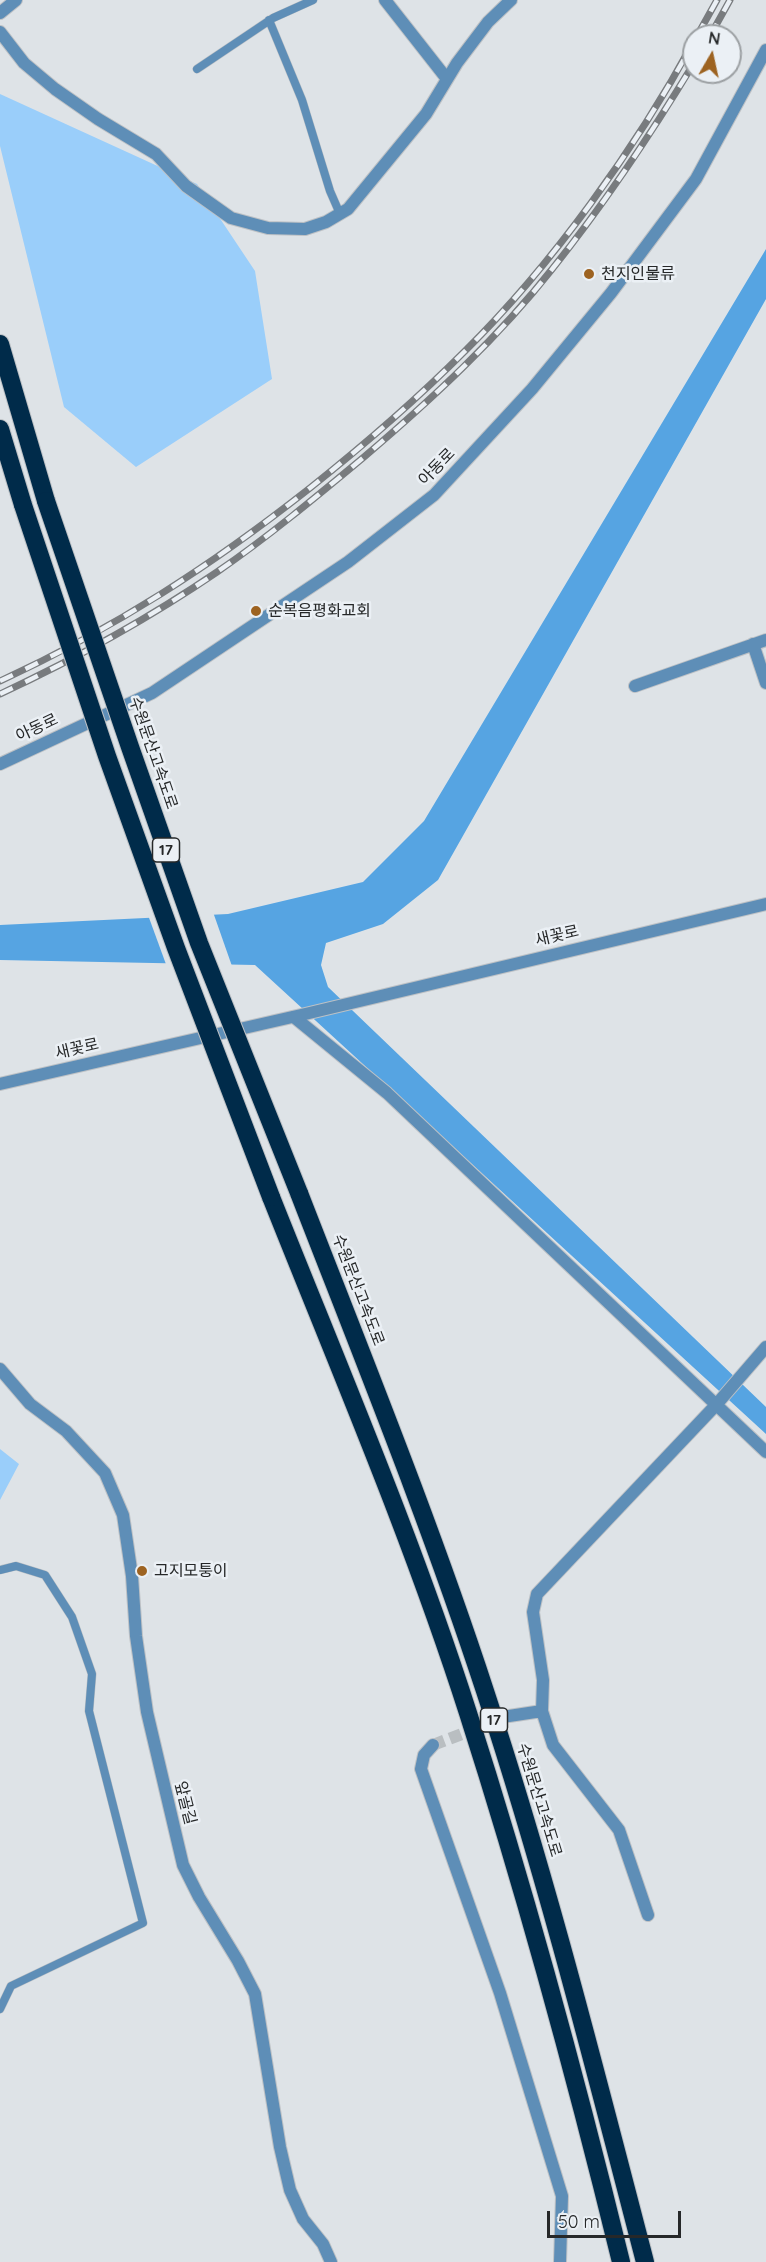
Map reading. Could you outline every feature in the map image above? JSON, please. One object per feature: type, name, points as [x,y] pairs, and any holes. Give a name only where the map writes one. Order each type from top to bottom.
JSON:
[{"type":"highway","name":"수원문산고속도로","points":[[0,344],[46,501],[129,747],[199,943],[410,1480],[484,1688],[531,1835],[569,1970],[645,2262]]},
{"type":"highway","name":"17","points":[[0,429],[23,505],[104,745],[176,948],[271,1197],[397,1514],[467,1711],[514,1865],[588,2128],[621,2262]]},
{"type":"street","points":[[0,13],[16,0]]},
{"type":"street","points":[[385,0],[447,79]]},
{"type":"street","points":[[0,32],[24,63],[55,89],[98,119],[156,153],[186,186],[231,218],[268,228],[305,229],[326,222],[348,209],[426,114],[447,79],[488,22],[511,0]]},
{"type":"street","name":"아동로","points":[[0,764],[152,693],[348,562],[434,495],[532,389],[611,293],[696,179],[766,50]]},
{"type":"street","points":[[635,686],[766,639]]},
{"type":"street","points":[[753,644],[766,682]]},
{"type":"street","name":"새꽃로","points":[[0,1084],[766,904]]},
{"type":"street","points":[[297,1016],[387,1093],[718,1402],[766,1452]]},
{"type":"street","points":[[648,1916],[619,1830],[554,1745],[542,1711],[543,1680],[533,1612],[537,1594],[718,1402],[766,1347]]},
{"type":"street","name":"앞골길","points":[[0,1369],[30,1404],[66,1431],[105,1473],[123,1515],[147,1712],[183,1865],[255,1994],[280,2147],[290,2190],[303,2219],[323,2244],[331,2262]]},
{"type":"street","points":[[509,1716],[542,1711]]},
{"type":"street","points":[[433,1745],[424,1755],[421,1769],[500,1993],[562,2196],[560,2262]]},
{"type":"lane","points":[[197,69],[269,20],[313,0]]},
{"type":"lane","points":[[269,20],[302,100],[339,214]]},
{"type":"lane","points":[[0,1570],[16,1566],[45,1575],[72,1617],[92,1674],[89,1711],[143,1923],[11,1986],[0,2009]]},
{"type":"shaded area","points":[[0,94],[197,184],[255,271],[272,379],[136,467],[64,407],[0,146]]},
{"type":"shaded area","points":[[766,249],[766,299],[438,880],[383,924],[326,943],[321,965],[328,987],[766,1407],[766,1434],[255,965],[0,960],[0,925],[228,914],[363,882],[424,821]]},
{"type":"shaded area","points":[[0,1449],[19,1464],[0,1500]]},
{"type":"pier","points":[[213,912],[233,969],[167,967],[148,915]]},
{"type":"tunnel","points":[[433,1745],[509,1716]]},
{"type":"railway","points":[[704,24],[717,0]]},
{"type":"railway","points":[[717,24],[730,0]]},
{"type":"railway","points":[[0,681],[123,617],[236,544],[370,439],[428,387],[497,317],[560,243],[619,163],[682,62]]},
{"type":"railway","points":[[0,694],[111,638],[217,572],[310,502],[414,413],[487,343],[532,294],[591,219],[682,82]]},
{"type":"place","name":"천지인물류","points":[[589,274]]},
{"type":"place","name":"순복음평화교회","points":[[256,611]]},
{"type":"place","name":"고지모퉁이","points":[[142,1571]]}]
